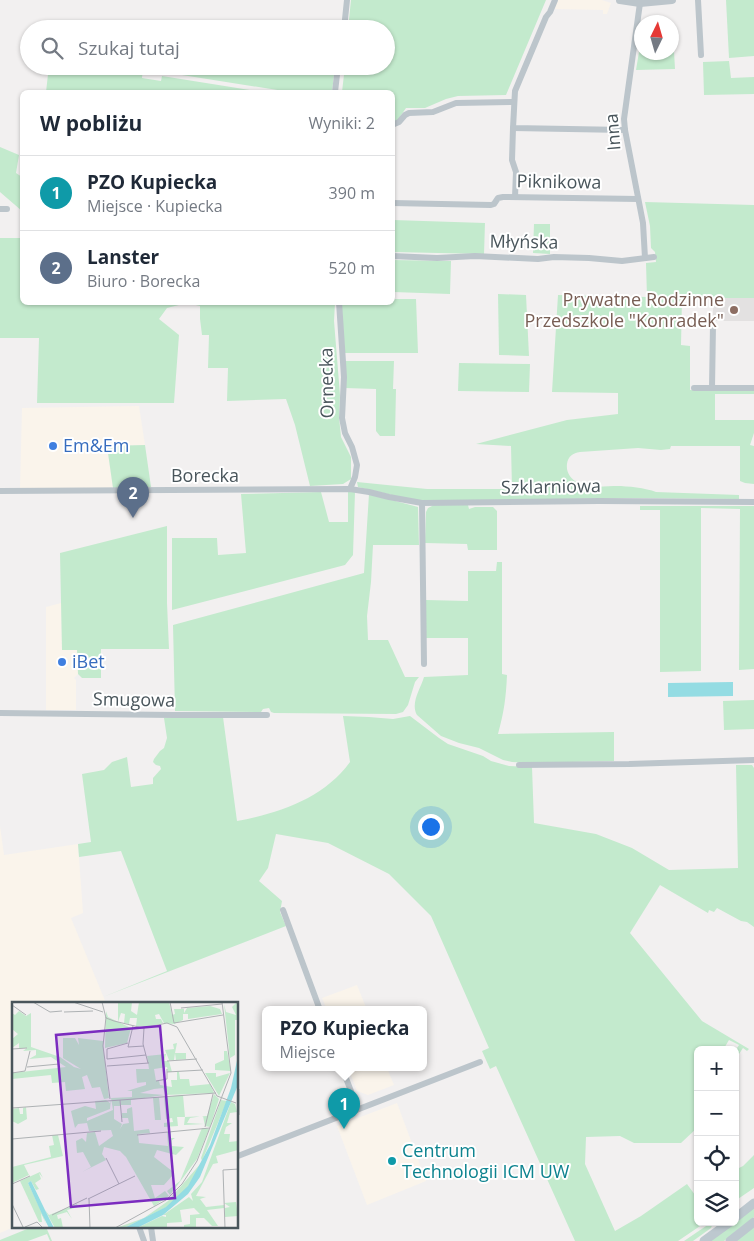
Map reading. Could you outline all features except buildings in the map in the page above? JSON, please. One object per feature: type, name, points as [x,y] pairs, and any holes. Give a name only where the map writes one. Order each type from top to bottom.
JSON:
[{"type":"main road","points":[[739,1215],[754,1203]]},
{"type":"main road","points":[[730,1241],[754,1222]]},
{"type":"main road","points":[[704,1241],[725,1226]]},
{"type":"street","points":[[345,20],[347,0]]},
{"type":"street","points":[[516,197],[516,172],[512,160],[513,102],[515,91],[555,0]]},
{"type":"street","points":[[620,0],[640,3],[672,0]]},
{"type":"street","points":[[698,0],[701,55]]},
{"type":"street","name":"Inna","points":[[640,3],[624,113],[625,130],[644,223],[645,258]]},
{"type":"street","points":[[336,90],[337,75]]},
{"type":"street","points":[[395,124],[409,112],[433,112],[456,103],[513,102]]},
{"type":"street","points":[[513,128],[625,130]]},
{"type":"street","name":"Piknikowa","points":[[395,202],[491,205],[494,204],[496,199],[501,197],[638,199]]},
{"type":"street","name":"Młyńska","points":[[395,256],[437,258],[476,256],[538,259],[554,257],[622,261],[654,257]]},
{"type":"street","name":"Ornecka","points":[[340,305],[344,377],[342,418],[345,433],[357,465],[350,489]]},
{"type":"street","points":[[712,388],[713,325]]},
{"type":"street","points":[[694,388],[754,388]]},
{"type":"street","name":"Borecka","points":[[0,491],[350,489]]},
{"type":"street","name":"Szklarniowa","points":[[350,489],[422,503],[754,502]]},
{"type":"street","points":[[422,503],[424,664]]},
{"type":"street","name":"Smugowa","points":[[0,713],[173,716],[267,715]]},
{"type":"street","points":[[518,765],[754,760]]},
{"type":"street","points":[[283,910],[319,1006]]},
{"type":"street","points":[[239,1156],[480,1062]]},
{"type":"street","points":[[343,1071],[358,1109]]},
{"type":"street","points":[[139,1228],[144,1241]]},
{"type":"street","points":[[151,1228],[153,1241]]},
{"type":"shaded area","points":[[558,0],[602,0],[611,3],[607,14],[603,14],[603,10],[555,9]]},
{"type":"shaded area","name":"Prywatne Rodzinne Przedszkole \"Konradek\"","points":[[713,298],[754,298],[754,321],[713,321]]},
{"type":"shaded area","points":[[139,406],[145,445],[107,446],[113,488],[20,489],[22,408]]},
{"type":"shaded area","name":"iBet","points":[[61,603],[62,650],[77,650],[78,674],[74,678],[76,680],[76,710],[46,710],[46,607]]},
{"type":"shaded area","points":[[0,826],[4,855],[78,844],[83,913],[71,918],[106,1002],[12,1002],[12,1228],[0,1233]]},
{"type":"shaded area","points":[[357,985],[365,1006],[325,1006],[322,998]]},
{"type":"shaded area","points":[[349,1071],[388,1071],[394,1085],[368,1095],[357,1091]]},
{"type":"shaded area","points":[[397,1103],[426,1181],[367,1205],[337,1126]]},
{"type":"green space","points":[[351,0],[546,0],[506,95],[458,96],[425,108],[406,108],[395,122],[395,90],[342,90],[344,75],[395,75],[395,20],[349,20]]},
{"type":"green space","points":[[726,0],[754,0],[754,56],[729,58]]},
{"type":"green space","points":[[638,60],[674,60],[675,69],[636,70]]},
{"type":"green space","points":[[729,61],[731,78],[754,77],[754,94],[704,95],[703,62]]},
{"type":"green space","points":[[48,75],[142,75],[142,78],[161,81],[162,76],[250,90],[46,90]]},
{"type":"green space","points":[[182,75],[334,75],[332,90],[277,90]]},
{"type":"green space","points":[[0,147],[19,155],[16,173],[20,176],[20,209],[0,192]]},
{"type":"green space","points":[[645,202],[754,205],[754,298],[682,298],[681,345],[690,346],[690,390],[754,391],[754,394],[715,394],[715,420],[754,420],[754,433],[750,445],[754,446],[754,484],[740,481],[740,446],[671,446],[670,449],[661,450],[638,448],[580,452],[573,454],[568,459],[568,472],[579,484],[589,487],[621,486],[642,488],[656,492],[739,495],[739,499],[627,498],[427,501],[409,499],[358,487],[357,482],[427,489],[512,489],[511,446],[476,444],[567,420],[618,414],[618,393],[552,392],[558,295],[647,297],[646,263],[656,262],[655,252],[651,248],[650,226]]},
{"type":"green space","points":[[395,220],[485,223],[484,254],[395,252]]},
{"type":"green space","points":[[534,224],[550,224],[550,254],[533,253]]},
{"type":"green space","points":[[0,238],[20,238],[20,305],[179,305],[167,308],[159,319],[179,335],[174,403],[37,403],[39,338],[0,338]]},
{"type":"green space","points":[[395,260],[451,261],[450,294],[395,292]]},
{"type":"green space","points":[[498,294],[526,295],[529,356],[499,355]]},
{"type":"green space","points":[[395,299],[416,299],[418,353],[344,353],[341,305],[395,305]]},
{"type":"green space","points":[[196,305],[335,305],[334,321],[340,395],[339,417],[341,437],[351,457],[351,479],[343,484],[310,486],[295,425],[286,399],[227,401],[228,368],[208,368],[209,335],[202,335],[200,306]]},
{"type":"green space","points":[[346,361],[394,361],[393,389],[396,389],[395,436],[380,436],[376,431],[376,389],[345,388]]},
{"type":"green space","points":[[459,363],[530,364],[529,392],[458,391]]},
{"type":"green space","points":[[145,445],[151,487],[113,488],[107,446]]},
{"type":"green space","points":[[321,492],[329,522],[348,522],[348,492],[355,492],[353,555],[345,565],[172,610],[172,538],[217,538],[218,555],[246,553],[241,494]]},
{"type":"green space","points":[[369,494],[418,507],[419,545],[373,545],[367,616],[368,640],[388,640],[405,677],[419,677],[415,682],[408,705],[403,712],[396,714],[274,713],[269,708],[263,709],[261,712],[175,711],[173,625],[364,573]]},
{"type":"green space","points":[[434,505],[468,505],[469,509],[493,507],[497,511],[497,550],[468,550],[467,544],[425,543],[426,512],[428,508]]},
{"type":"green space","points":[[640,506],[754,506],[754,669],[739,670],[740,509],[701,508],[701,671],[660,672],[660,510],[640,510]]},
{"type":"green space","points":[[167,526],[169,649],[101,649],[101,678],[82,678],[78,674],[77,650],[62,650],[60,553]]},
{"type":"green space","points":[[497,562],[502,562],[502,674],[507,675],[502,719],[498,734],[614,732],[614,761],[530,763],[503,760],[479,748],[441,736],[417,715],[415,701],[424,677],[468,675],[468,638],[426,638],[426,600],[468,601],[468,571],[496,571]]},
{"type":"green space","points":[[754,700],[754,729],[724,730],[723,701]]},
{"type":"green space","points":[[343,716],[393,719],[410,716],[448,744],[509,766],[532,767],[534,823],[596,834],[632,848],[669,870],[738,868],[736,765],[752,765],[754,768],[754,927],[717,908],[714,912],[709,910],[708,913],[660,885],[630,933],[702,1021],[749,1049],[747,1051],[743,1048],[739,1054],[739,1045],[729,1040],[725,1046],[694,1046],[694,1131],[681,1143],[634,1143],[620,1136],[586,1137],[585,1164],[615,1231],[641,1216],[687,1184],[694,1194],[694,1226],[700,1226],[678,1241],[575,1241],[496,1066],[490,1069],[482,1051],[489,1048],[431,916],[389,874],[328,843],[276,834],[268,868],[259,881],[282,901],[280,912],[286,926],[103,997],[167,971],[121,851],[79,857],[78,844],[91,842],[82,774],[104,770],[112,762],[127,757],[131,787],[153,784],[153,778],[161,769],[160,766],[153,762],[164,748],[167,738],[164,718],[223,717],[237,821],[253,818],[300,802],[327,785],[350,762]]},
{"type":"green space","points":[[754,1155],[754,1188],[739,1198],[739,1168]]},
{"type":"green space","points":[[754,1207],[754,1217],[724,1241],[710,1241],[730,1226],[739,1226],[739,1219]]},
{"type":"green space","points":[[706,1226],[712,1226],[693,1241],[684,1241]]},
{"type":"green space","points":[[754,1227],[754,1241],[735,1241]]},
{"type":"green space","points":[[30,1228],[46,1228],[52,1241],[50,1241],[47,1234],[28,1241],[0,1240]]},
{"type":"water","points":[[733,682],[733,696],[668,697],[668,683]]},
{"type":"place","name":"Prywatne Rodzinne Przedszkole \"Konradek\"","points":[[734,310]]},
{"type":"place","name":"Em&Em","points":[[53,446]]},
{"type":"place","name":"Lanster","points":[[133,518]]},
{"type":"place","name":"iBet","points":[[62,662]]},
{"type":"place","name":"PZO Kupiecka","points":[[344,1129]]},
{"type":"place","name":"Centrum Technologii ICM UW","points":[[392,1161]]}]
